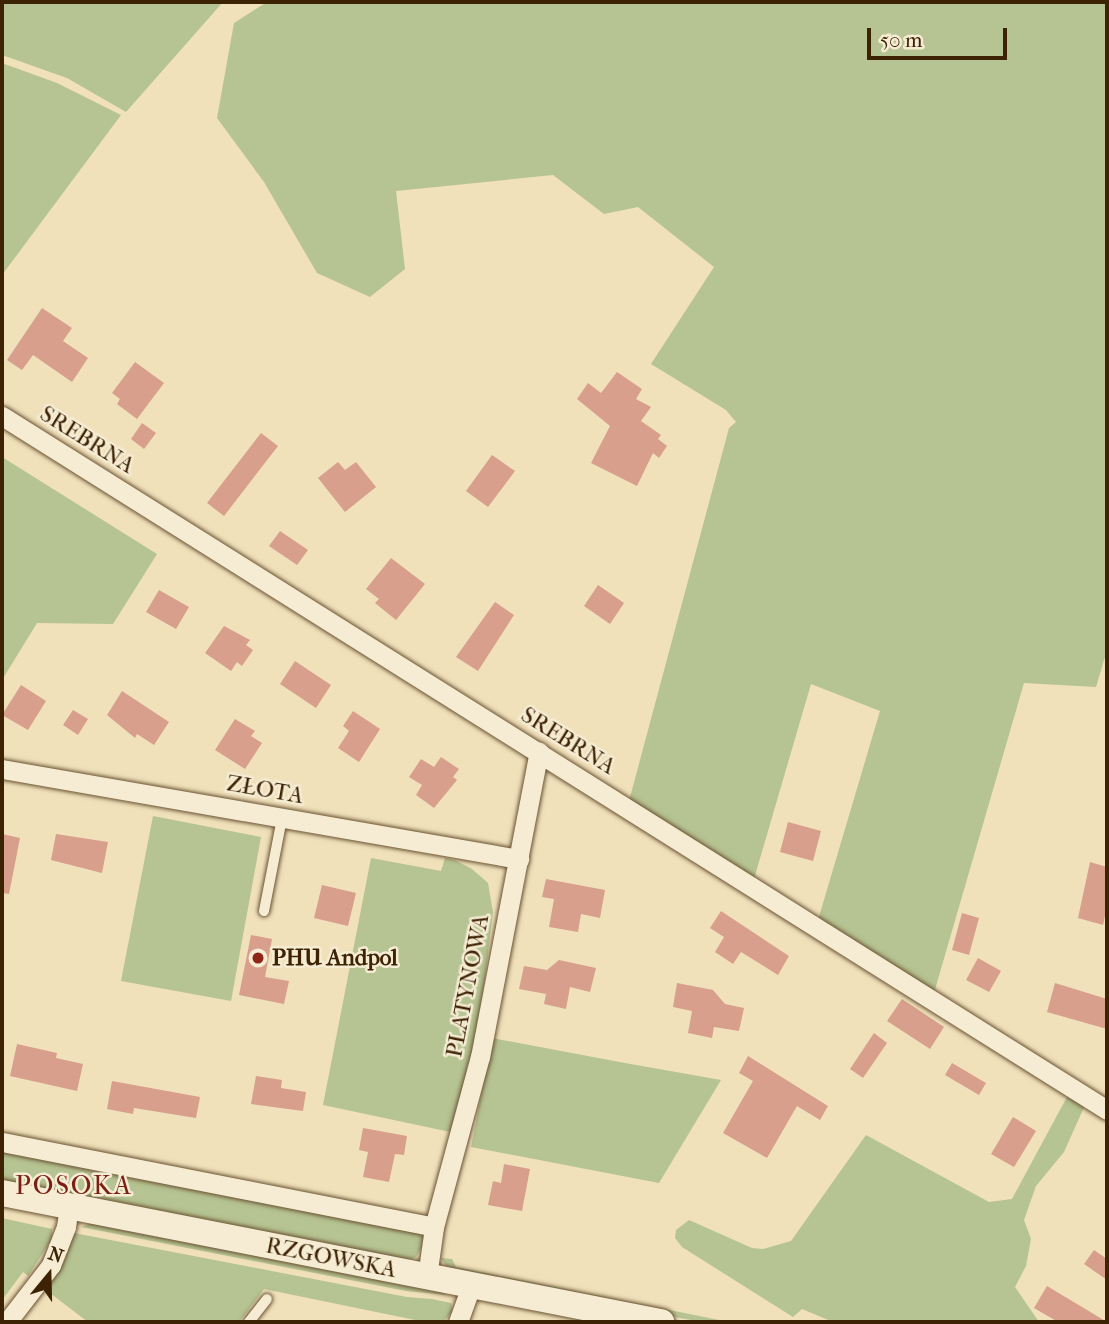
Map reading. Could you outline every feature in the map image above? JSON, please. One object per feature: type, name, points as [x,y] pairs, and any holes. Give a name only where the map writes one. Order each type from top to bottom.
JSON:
[{"type":"street","name":"SREBRNA","points":[[2,416],[1107,1110]]},
{"type":"street","name":"PLATYNOWA","points":[[427,1277],[434,1227],[480,1058],[539,752]]},
{"type":"street","name":"ZŁOTA","points":[[2,769],[519,859]]},
{"type":"street","points":[[2,1142],[434,1227]]},
{"type":"street","name":"RZGOWSKA","points":[[2,1193],[661,1322]]},
{"type":"street","points":[[7,1322],[51,1265],[66,1227],[69,1206]]},
{"type":"street","points":[[458,1322],[471,1286]]},
{"type":"lane","points":[[264,911],[282,818]]},
{"type":"lane","points":[[249,1322],[267,1299]]},
{"type":"green space","points":[[2,2],[223,2],[126,112],[67,78],[2,55]]},
{"type":"green space","points":[[267,2],[1107,2],[1107,650],[1096,687],[1024,683],[934,993],[818,920],[880,711],[811,684],[754,879],[629,801],[729,428],[736,422],[726,410],[651,364],[714,267],[638,207],[604,214],[553,175],[396,191],[405,269],[370,297],[317,273],[264,182],[217,118],[234,23]]},
{"type":"green space","points":[[2,63],[57,83],[121,115],[2,275]]},
{"type":"green space","points":[[2,457],[157,554],[113,624],[37,623],[2,680]]},
{"type":"green space","points":[[153,816],[261,837],[231,1001],[121,981]]},
{"type":"green space","points":[[371,858],[441,871],[445,858],[455,860],[472,869],[488,883],[493,912],[485,978],[473,1053],[455,1133],[323,1105]]},
{"type":"green space","points":[[492,1038],[721,1080],[659,1183],[471,1147]]},
{"type":"green space","points":[[1068,1095],[1085,1105],[1064,1152],[1036,1186],[1024,1220],[1031,1239],[1026,1266],[1015,1287],[1039,1322],[833,1322],[802,1309],[793,1317],[682,1247],[675,1238],[676,1230],[689,1220],[752,1248],[763,1249],[791,1241],[866,1135],[989,1202],[1012,1199]]},
{"type":"green space","points":[[2,1148],[411,1225],[424,1238],[422,1247],[416,1257],[405,1262],[2,1186]]},
{"type":"green space","points":[[2,1218],[52,1229],[52,1239],[28,1276],[23,1272],[3,1299]]},
{"type":"green space","points":[[92,1223],[446,1295],[406,1291],[81,1227]]},
{"type":"green space","points":[[74,1233],[407,1297],[432,1299],[451,1303],[453,1311],[444,1321],[425,1322],[264,1289],[239,1322],[88,1322],[42,1287]]},
{"type":"green space","points":[[441,1258],[452,1259],[456,1267],[729,1322],[701,1322],[457,1275],[449,1271]]},
{"type":"building","points":[[42,308],[72,328],[63,341],[88,358],[72,382],[33,355],[22,370],[7,360]]},
{"type":"building","points":[[135,362],[164,383],[137,419],[117,404],[120,399],[112,393]]},
{"type":"building","points":[[617,372],[642,389],[636,399],[651,407],[641,421],[661,435],[658,439],[667,446],[659,458],[653,453],[637,486],[591,463],[610,426],[577,399],[588,383],[601,393]]},
{"type":"building","points":[[142,423],[156,433],[144,449],[131,439]]},
{"type":"building","points":[[261,433],[278,446],[224,516],[207,503]]},
{"type":"building","points":[[492,455],[515,471],[488,507],[466,491]]},
{"type":"building","points":[[338,462],[345,470],[356,462],[376,487],[345,512],[318,478]]},
{"type":"building","points":[[280,531],[308,550],[297,565],[269,546]]},
{"type":"building","points":[[391,558],[425,584],[396,620],[375,603],[379,599],[366,589]]},
{"type":"building","points":[[598,585],[624,603],[610,624],[584,606]]},
{"type":"building","points":[[159,590],[189,607],[176,629],[146,612]]},
{"type":"building","points":[[495,602],[514,615],[478,671],[456,657]]},
{"type":"building","points":[[224,626],[250,640],[246,645],[253,650],[242,666],[237,662],[231,671],[205,653]]},
{"type":"building","points":[[295,661],[331,685],[316,708],[280,684]]},
{"type":"building","points":[[21,685],[46,701],[28,730],[2,715]]},
{"type":"building","points":[[122,691],[169,722],[154,745],[137,734],[135,738],[107,715]]},
{"type":"building","points":[[73,710],[88,719],[78,735],[63,725]]},
{"type":"building","points":[[353,711],[380,729],[359,762],[338,748],[349,731],[343,726]]},
{"type":"building","points":[[235,719],[255,731],[251,736],[262,743],[245,769],[215,750]]},
{"type":"building","points":[[441,757],[459,769],[453,777],[457,780],[434,808],[416,795],[422,785],[409,777],[421,759],[434,767]]},
{"type":"building","points":[[788,822],[821,831],[813,861],[780,852]]},
{"type":"building","points":[[2,834],[20,838],[9,894],[2,893]]},
{"type":"building","points":[[56,834],[108,842],[102,873],[51,860]]},
{"type":"building","points":[[1090,862],[1107,867],[1107,907],[1103,925],[1078,918]]},
{"type":"building","points":[[546,879],[605,890],[600,918],[581,914],[578,932],[549,927],[554,899],[542,897]]},
{"type":"building","points":[[322,885],[356,893],[348,926],[314,918]]},
{"type":"building","points":[[721,911],[789,956],[778,975],[741,952],[733,964],[715,952],[724,937],[710,928]]},
{"type":"building","points":[[962,913],[979,918],[969,955],[952,950]]},
{"type":"building","name":"PHU Andpol","points":[[251,935],[272,939],[265,977],[289,981],[284,1004],[239,995]]},
{"type":"building","points":[[978,958],[1001,971],[989,992],[966,980]]},
{"type":"building","points":[[559,960],[596,968],[590,992],[570,987],[566,1009],[544,1004],[546,994],[519,989],[524,966],[547,970]]},
{"type":"building","points":[[677,983],[713,990],[725,1004],[744,1008],[739,1031],[714,1027],[712,1038],[688,1033],[692,1011],[673,1007]]},
{"type":"building","points":[[1055,983],[1107,999],[1107,1029],[1047,1012]]},
{"type":"building","points":[[902,999],[944,1027],[930,1049],[887,1021]]},
{"type":"building","points":[[874,1033],[887,1043],[863,1078],[850,1069]]},
{"type":"building","points":[[17,1044],[57,1053],[56,1058],[83,1064],[77,1091],[10,1076]]},
{"type":"building","points":[[748,1056],[828,1106],[820,1120],[797,1106],[767,1158],[723,1133],[753,1081],[739,1073]]},
{"type":"building","points":[[952,1063],[986,1083],[979,1095],[945,1075]]},
{"type":"building","points":[[256,1076],[282,1080],[281,1088],[306,1092],[303,1111],[251,1104]]},
{"type":"building","points":[[112,1081],[200,1097],[196,1118],[134,1108],[133,1114],[107,1109]]},
{"type":"building","points":[[1013,1117],[1036,1131],[1014,1167],[991,1154]]},
{"type":"building","points":[[363,1128],[407,1136],[404,1155],[395,1154],[389,1182],[363,1177],[368,1152],[359,1150]]},
{"type":"building","points":[[504,1164],[530,1169],[522,1211],[488,1205],[493,1181],[501,1183]]},
{"type":"building","points":[[1094,1250],[1107,1259],[1107,1280],[1084,1264]]},
{"type":"building","points":[[1047,1286],[1107,1322],[1058,1322],[1034,1308]]},
{"type":"place","name":"PHU Andpol","points":[[258,958]]},
{"type":"district","name":"POSOKA","points":[[74,1186]]}]
